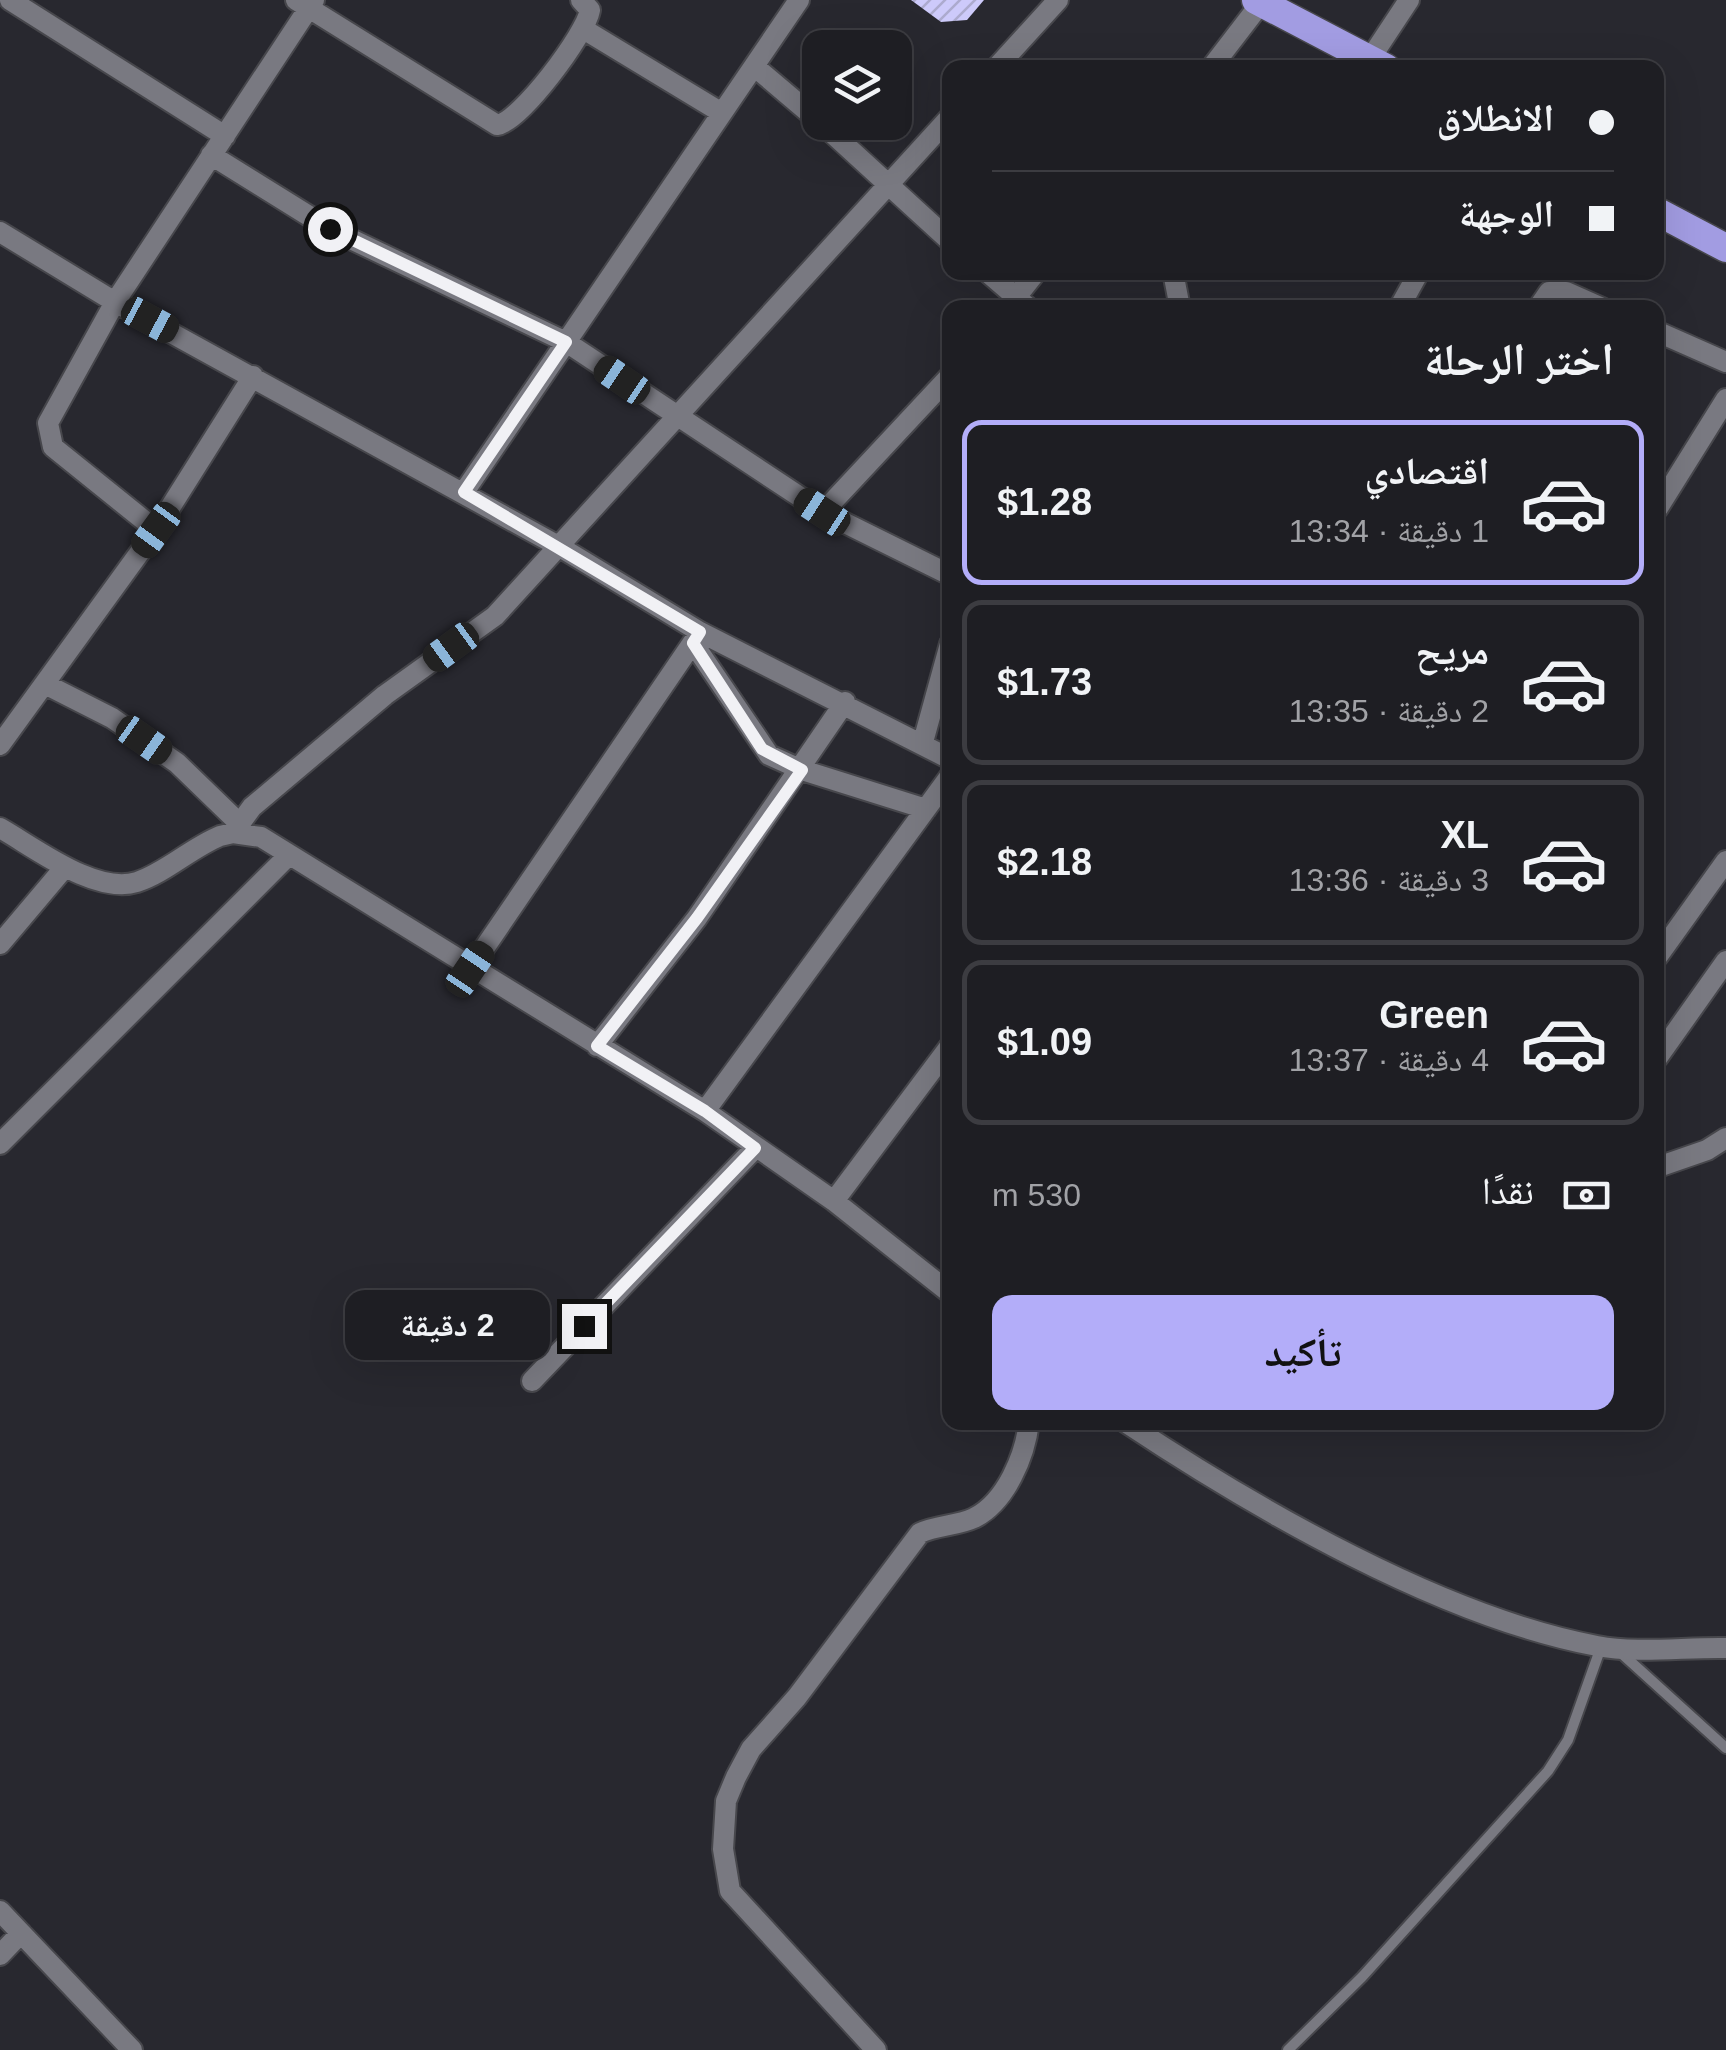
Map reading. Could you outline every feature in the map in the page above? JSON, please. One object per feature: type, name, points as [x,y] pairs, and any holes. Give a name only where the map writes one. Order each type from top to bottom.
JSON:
[{"type":"highway","points":[[1258,1],[1372,60]]},
{"type":"highway","points":[[1664,215],[1726,248]]},
{"type":"street","points":[[0,15],[9,0],[225,136]]},
{"type":"street","points":[[156,530],[52,447],[47,432],[51,416],[115,302],[225,136],[306,3],[497,125],[515,117],[584,30],[590,10],[581,0]]},
{"type":"street","points":[[464,492],[800,0]]},
{"type":"street","points":[[1003,60],[1058,0]]},
{"type":"street","points":[[1379,60],[1408,0]]},
{"type":"street","points":[[1217,60],[1258,1]]},
{"type":"street","points":[[584,30],[722,113]]},
{"type":"street","points":[[754,66],[802,107]]},
{"type":"street","points":[[1,831],[66,867],[110,884],[136,882],[237,828],[252,807],[385,695],[494,616],[942,127]]},
{"type":"street","points":[[841,140],[942,232]]},
{"type":"street","points":[[212,155],[330,229],[566,342],[822,512],[942,571]]},
{"type":"street","points":[[0,232],[115,302],[560,546],[696,638],[845,702],[942,754]]},
{"type":"street","points":[[994,280],[1014,300]]},
{"type":"street","points":[[1543,300],[1548,292],[1557,290],[1582,300]]},
{"type":"street","points":[[1664,335],[1726,362]]},
{"type":"street","points":[[0,745],[156,530],[254,376]]},
{"type":"street","points":[[822,512],[942,384]]},
{"type":"street","points":[[1664,498],[1726,398]]},
{"type":"street","points":[[696,638],[762,749],[802,770],[926,809]]},
{"type":"street","points":[[470,969],[696,638]]},
{"type":"street","points":[[923,742],[942,673]]},
{"type":"street","points":[[45,684],[112,718],[177,763],[237,828],[261,838],[705,1111],[834,1201],[942,1287]]},
{"type":"street","points":[[597,1046],[697,918],[845,702]]},
{"type":"street","points":[[705,1111],[942,787]]},
{"type":"street","points":[[0,1144],[288,856]]},
{"type":"street","points":[[1664,939],[1726,862]]},
{"type":"street","points":[[0,944],[66,867]]},
{"type":"street","points":[[1664,1049],[1726,962]]},
{"type":"street","points":[[834,1201],[942,1057]]},
{"type":"street","points":[[1664,1164],[1726,1138]]},
{"type":"street","points":[[532,1381],[755,1148]]},
{"type":"street","points":[[876,2050],[730,1891],[723,1865],[726,1800],[751,1749],[797,1696],[920,1534],[938,1525],[971,1520],[994,1505],[1012,1476],[1026,1430]]},
{"type":"street","points":[[1137,1430],[1217,1484],[1411,1582],[1523,1628],[1608,1647],[1726,1648]]},
{"type":"street","points":[[0,1911],[132,2050]]},
{"type":"street","points":[[0,1955],[21,1933]]},
{"type":"lane","points":[[1288,2050],[1362,1977],[1548,1771],[1573,1728],[1608,1647],[1726,1748]]},
{"type":"building","points":[[911,0],[984,0],[967,20],[941,22]]},
{"type":"route","points":[[330,229],[566,342],[464,492],[700,632],[693,643],[762,749],[780,762],[802,770],[697,918],[597,1046],[705,1111],[755,1148],[584,1326]]}]
